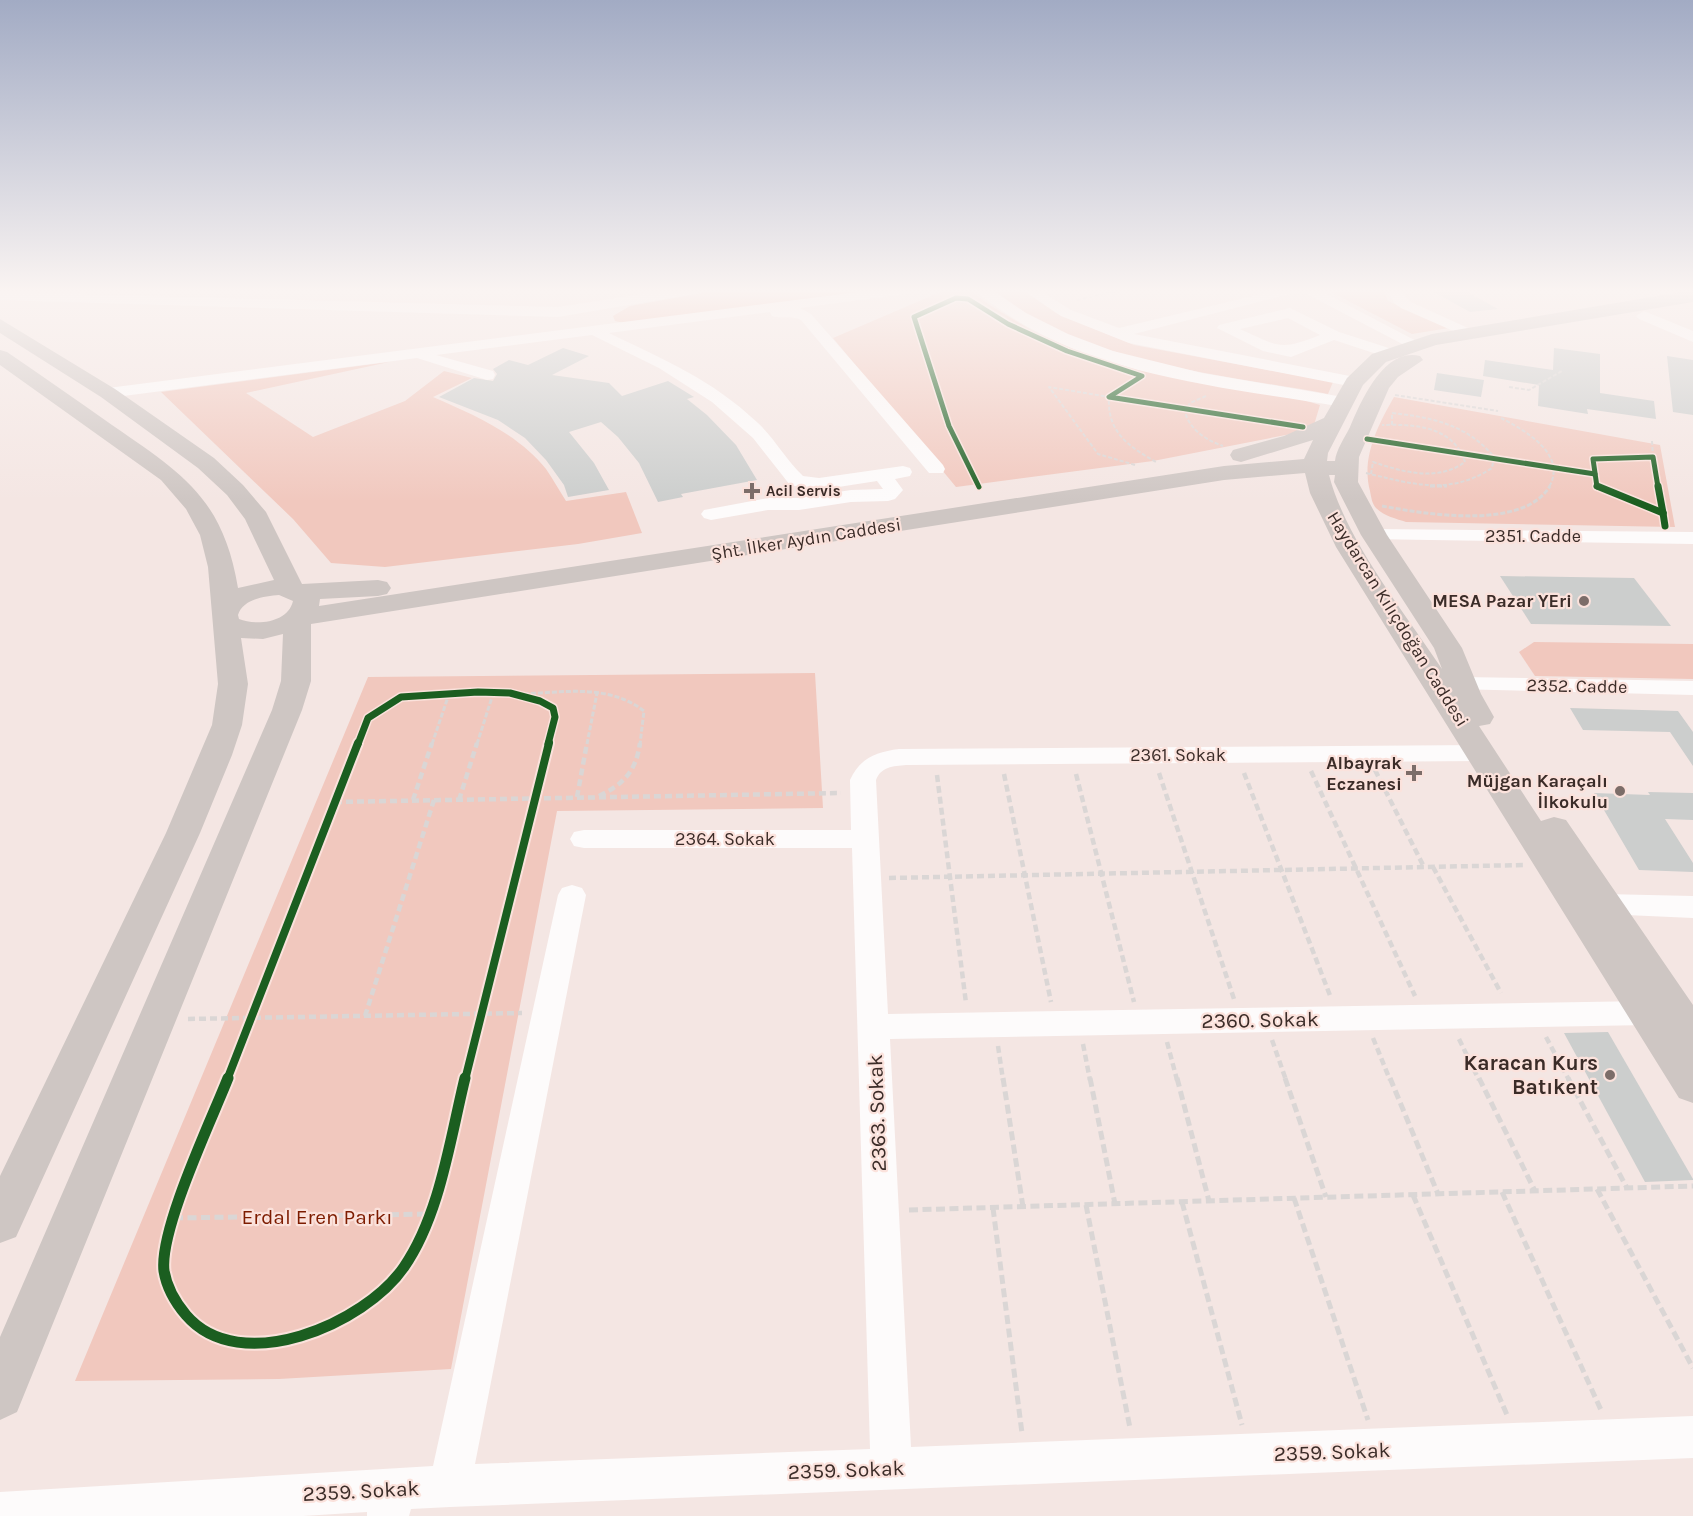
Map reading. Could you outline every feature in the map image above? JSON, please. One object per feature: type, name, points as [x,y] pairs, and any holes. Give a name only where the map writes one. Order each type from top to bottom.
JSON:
[{"type":"main road","points":[[0,1223],[183,833],[228,725],[233,684],[220,554],[204,516],[191,497],[169,475],[7,361]]},
{"type":"main road","points":[[0,1395],[287,710],[296,681],[296,599],[256,518],[235,490],[206,463],[108,393],[57,361]]},
{"type":"main road","points":[[1222,461],[1292,441],[1338,412],[1354,382],[1377,361]]},
{"type":"main road","points":[[1342,465],[1377,392],[1391,373],[1416,361]]},
{"type":"main road","points":[[1338,412],[1342,465]]},
{"type":"main road","points":[[1222,461],[1322,493]]},
{"type":"main road","name":"Şht. İlker Aydın Caddesi","points":[[296,599],[731,544],[1222,461],[1273,466],[1342,465]]},
{"type":"main road","name":"Haydarcan Kılıçdoğan Caddesi","points":[[1342,465],[1322,493],[1448,648],[1455,662],[1461,684],[1480,718],[1693,1038]]},
{"type":"main road","name":"Haydarcan Kılıçdoğan Caddesi","points":[[1342,465],[1358,535],[1480,753],[1693,1086]]},
{"type":"main road","points":[[226,615],[240,596],[252,591],[272,587],[296,599]]},
{"type":"main road","points":[[226,615],[233,629],[258,632],[272,629],[296,599]]},
{"type":"street","points":[[108,393],[374,361]]},
{"type":"street","points":[[401,366],[411,361]]},
{"type":"street","points":[[440,361],[487,375]]},
{"type":"street","points":[[662,361],[697,382],[752,426],[797,481],[819,484],[903,472]]},
{"type":"street","points":[[843,361],[936,469]]},
{"type":"street","points":[[1134,361],[1338,412]]},
{"type":"street","points":[[1238,361],[1354,382]]},
{"type":"street","points":[[711,514],[768,504],[799,504],[851,496],[888,495],[893,490],[882,475]]},
{"type":"street","name":"2351. Cadde","points":[[1358,535],[1693,538]]},
{"type":"street","name":"2352. Cadde","points":[[1461,684],[1693,688]]},
{"type":"street","name":"2361. Sokak","points":[[870,777],[897,757],[1480,753]]},
{"type":"street","name":"2363. Sokak","points":[[870,777],[866,839],[891,1468]]},
{"type":"street","name":"2364. Sokak","points":[[584,839],[866,839]]},
{"type":"street","points":[[450,1486],[572,895]]},
{"type":"street","points":[[1604,904],[1693,907]]},
{"type":"street","name":"2360. Sokak","points":[[873,1027],[1647,1013]]},
{"type":"street","name":"2359. Sokak","points":[[0,1512],[130,1511],[391,1503],[450,1486],[1693,1437]]},
{"type":"path","points":[[1509,387],[1529,390],[1562,371]]},
{"type":"path","points":[[1135,465],[1098,454],[1049,387],[1115,396],[1110,423],[1116,436],[1156,462]]},
{"type":"path","points":[[1377,392],[1498,411]]},
{"type":"path","points":[[1209,395],[1190,403],[1186,409],[1187,421],[1208,440],[1222,461]]},
{"type":"path","points":[[1175,407],[1198,411]]},
{"type":"path","points":[[1342,465],[1406,484],[1438,487],[1464,484],[1480,477],[1492,468],[1493,458],[1487,446],[1453,426],[1392,413],[1392,425]]},
{"type":"path","points":[[1375,504],[1444,515],[1507,512],[1534,503],[1550,490],[1555,477],[1552,461],[1530,434],[1502,418]]},
{"type":"path","points":[[1342,465],[1373,462],[1392,469],[1440,473],[1457,469],[1465,462],[1464,454],[1449,437],[1431,430],[1372,425]]},
{"type":"path","points":[[1652,441],[1655,468]]},
{"type":"path","points":[[1453,452],[1474,455]]},
{"type":"path","points":[[1484,457],[1503,460]]},
{"type":"path","points":[[1643,457],[1653,457]]},
{"type":"path","points":[[1543,466],[1564,469]]},
{"type":"path","points":[[577,798],[597,693]]},
{"type":"path","points":[[440,694],[460,694]]},
{"type":"path","points":[[413,800],[449,694]]},
{"type":"path","points":[[482,694],[503,694]]},
{"type":"path","points":[[459,800],[493,694]]},
{"type":"path","points":[[513,694],[615,694],[632,699],[644,711],[635,771],[620,788],[596,797]]},
{"type":"path","points":[[524,694],[547,703]]},
{"type":"path","points":[[1237,754],[1281,870],[1438,1194]]},
{"type":"path","points":[[1304,754],[1356,868],[1436,1017],[1535,1191]]},
{"type":"path","points":[[1366,754],[1424,867]]},
{"type":"path","points":[[1154,755],[1192,872],[1326,1197]]},
{"type":"path","points":[[934,756],[950,877],[1023,1207]]},
{"type":"path","points":[[1001,756],[1025,876],[1115,1204]]},
{"type":"path","points":[[1072,756],[1101,874],[1209,1201]]},
{"type":"path","points":[[335,802],[577,798],[870,777]]},
{"type":"path","points":[[532,810],[537,787]]},
{"type":"path","points":[[331,813],[339,791]]},
{"type":"path","points":[[365,1016],[434,800]]},
{"type":"path","points":[[868,879],[1552,864]]},
{"type":"path","points":[[1433,867],[1627,1188]]},
{"type":"path","points":[[478,1024],[484,1002]]},
{"type":"path","points":[[247,1029],[255,1007]]},
{"type":"path","points":[[157,1020],[548,1012]]},
{"type":"path","points":[[881,1211],[1693,1186]]},
{"type":"path","points":[[1597,1189],[1693,1368]]},
{"type":"path","points":[[1502,1192],[1615,1440]]},
{"type":"path","points":[[1413,1195],[1520,1444]]},
{"type":"path","points":[[1294,1198],[1378,1450]]},
{"type":"path","points":[[427,1222],[433,1202]]},
{"type":"path","points":[[1182,1202],[1250,1455]]},
{"type":"path","points":[[1086,1205],[1136,1460]]},
{"type":"path","points":[[993,1208],[1026,1464]]},
{"type":"path","points":[[170,1228],[175,1214],[431,1214]]},
{"type":"green space","points":[[852,361],[1113,361],[1153,372],[1293,397],[1320,405],[1314,425],[1303,427],[1296,433],[1153,461],[956,487]]},
{"type":"green space","points":[[1148,361],[1219,361],[1333,382],[1328,394]]},
{"type":"green space","points":[[389,362],[246,393],[313,437],[405,401],[444,371],[472,378],[433,397],[494,426],[522,445],[546,469],[566,501],[626,492],[642,533],[578,544],[385,567],[331,563],[293,519],[161,392]]},
{"type":"green space","points":[[1394,397],[1660,445],[1675,527],[1406,522],[1387,515],[1379,511],[1373,502],[1368,466],[1369,454],[1377,430]]},
{"type":"green space","points":[[1534,642],[1693,644],[1693,679],[1535,676],[1519,652]]},
{"type":"green space","name":"Erdal Eren Parkı","points":[[815,673],[823,808],[557,811],[451,1369],[279,1379],[75,1381],[368,677]]},
{"type":"building","points":[[508,361],[528,365],[537,361],[580,361],[552,375],[609,383],[622,396],[668,381],[694,397],[687,399],[707,415],[736,445],[757,480],[681,494],[683,497],[658,502],[639,463],[618,437],[601,422],[569,432],[594,463],[609,490],[568,497],[564,485],[546,460],[525,438],[498,420],[439,397],[474,378],[493,381],[497,374],[493,369]]},
{"type":"building","points":[[1485,361],[1553,370],[1553,361],[1600,361],[1600,393],[1654,401],[1656,419],[1587,409],[1588,414],[1538,406],[1539,385],[1483,376]]},
{"type":"building","points":[[1668,361],[1693,361],[1693,415],[1673,412]]},
{"type":"building","points":[[1437,373],[1484,380],[1481,397],[1434,390]]},
{"type":"building","name":"MESA Pazar YEri","points":[[1500,576],[1634,578],[1671,626],[1531,624]]},
{"type":"building","points":[[1570,708],[1678,711],[1693,732],[1693,766],[1670,732],[1583,730]]},
{"type":"building","points":[[1648,792],[1693,793],[1693,820],[1665,819],[1693,863],[1693,872],[1639,870],[1594,793],[1650,795]]},
{"type":"building","points":[[1608,1032],[1693,1180],[1645,1182],[1564,1033]]},
{"type":"cycle path","points":[[927,361],[957,447],[979,487]]},
{"type":"cycle path","points":[[1096,361],[1142,376],[1109,397],[1303,427]]},
{"type":"cycle path","points":[[1367,439],[1595,474]]},
{"type":"cycle path","points":[[1663,513],[1597,488],[1593,459],[1653,457],[1665,526]]},
{"type":"cycle path","points":[[510,693],[540,701],[553,708],[555,717],[431,1214],[414,1251],[398,1276],[370,1303],[343,1319],[313,1332],[282,1341],[250,1343],[220,1338],[195,1325],[175,1302],[165,1277],[164,1250],[167,1235],[368,718],[401,697],[431,694],[510,693]]},
{"type":"place","name":"Acil Servis","points":[[752,491]]},
{"type":"place","name":"MESA Pazar YEri","points":[[1584,601]]},
{"type":"place","name":"Albayrak Eczanesi","points":[[1414,773]]},
{"type":"place","name":"Müjgan Karaçalı İlkokulu","points":[[1620,791]]},
{"type":"place","name":"Karacan Kurs Batıkent","points":[[1610,1075]]}]
